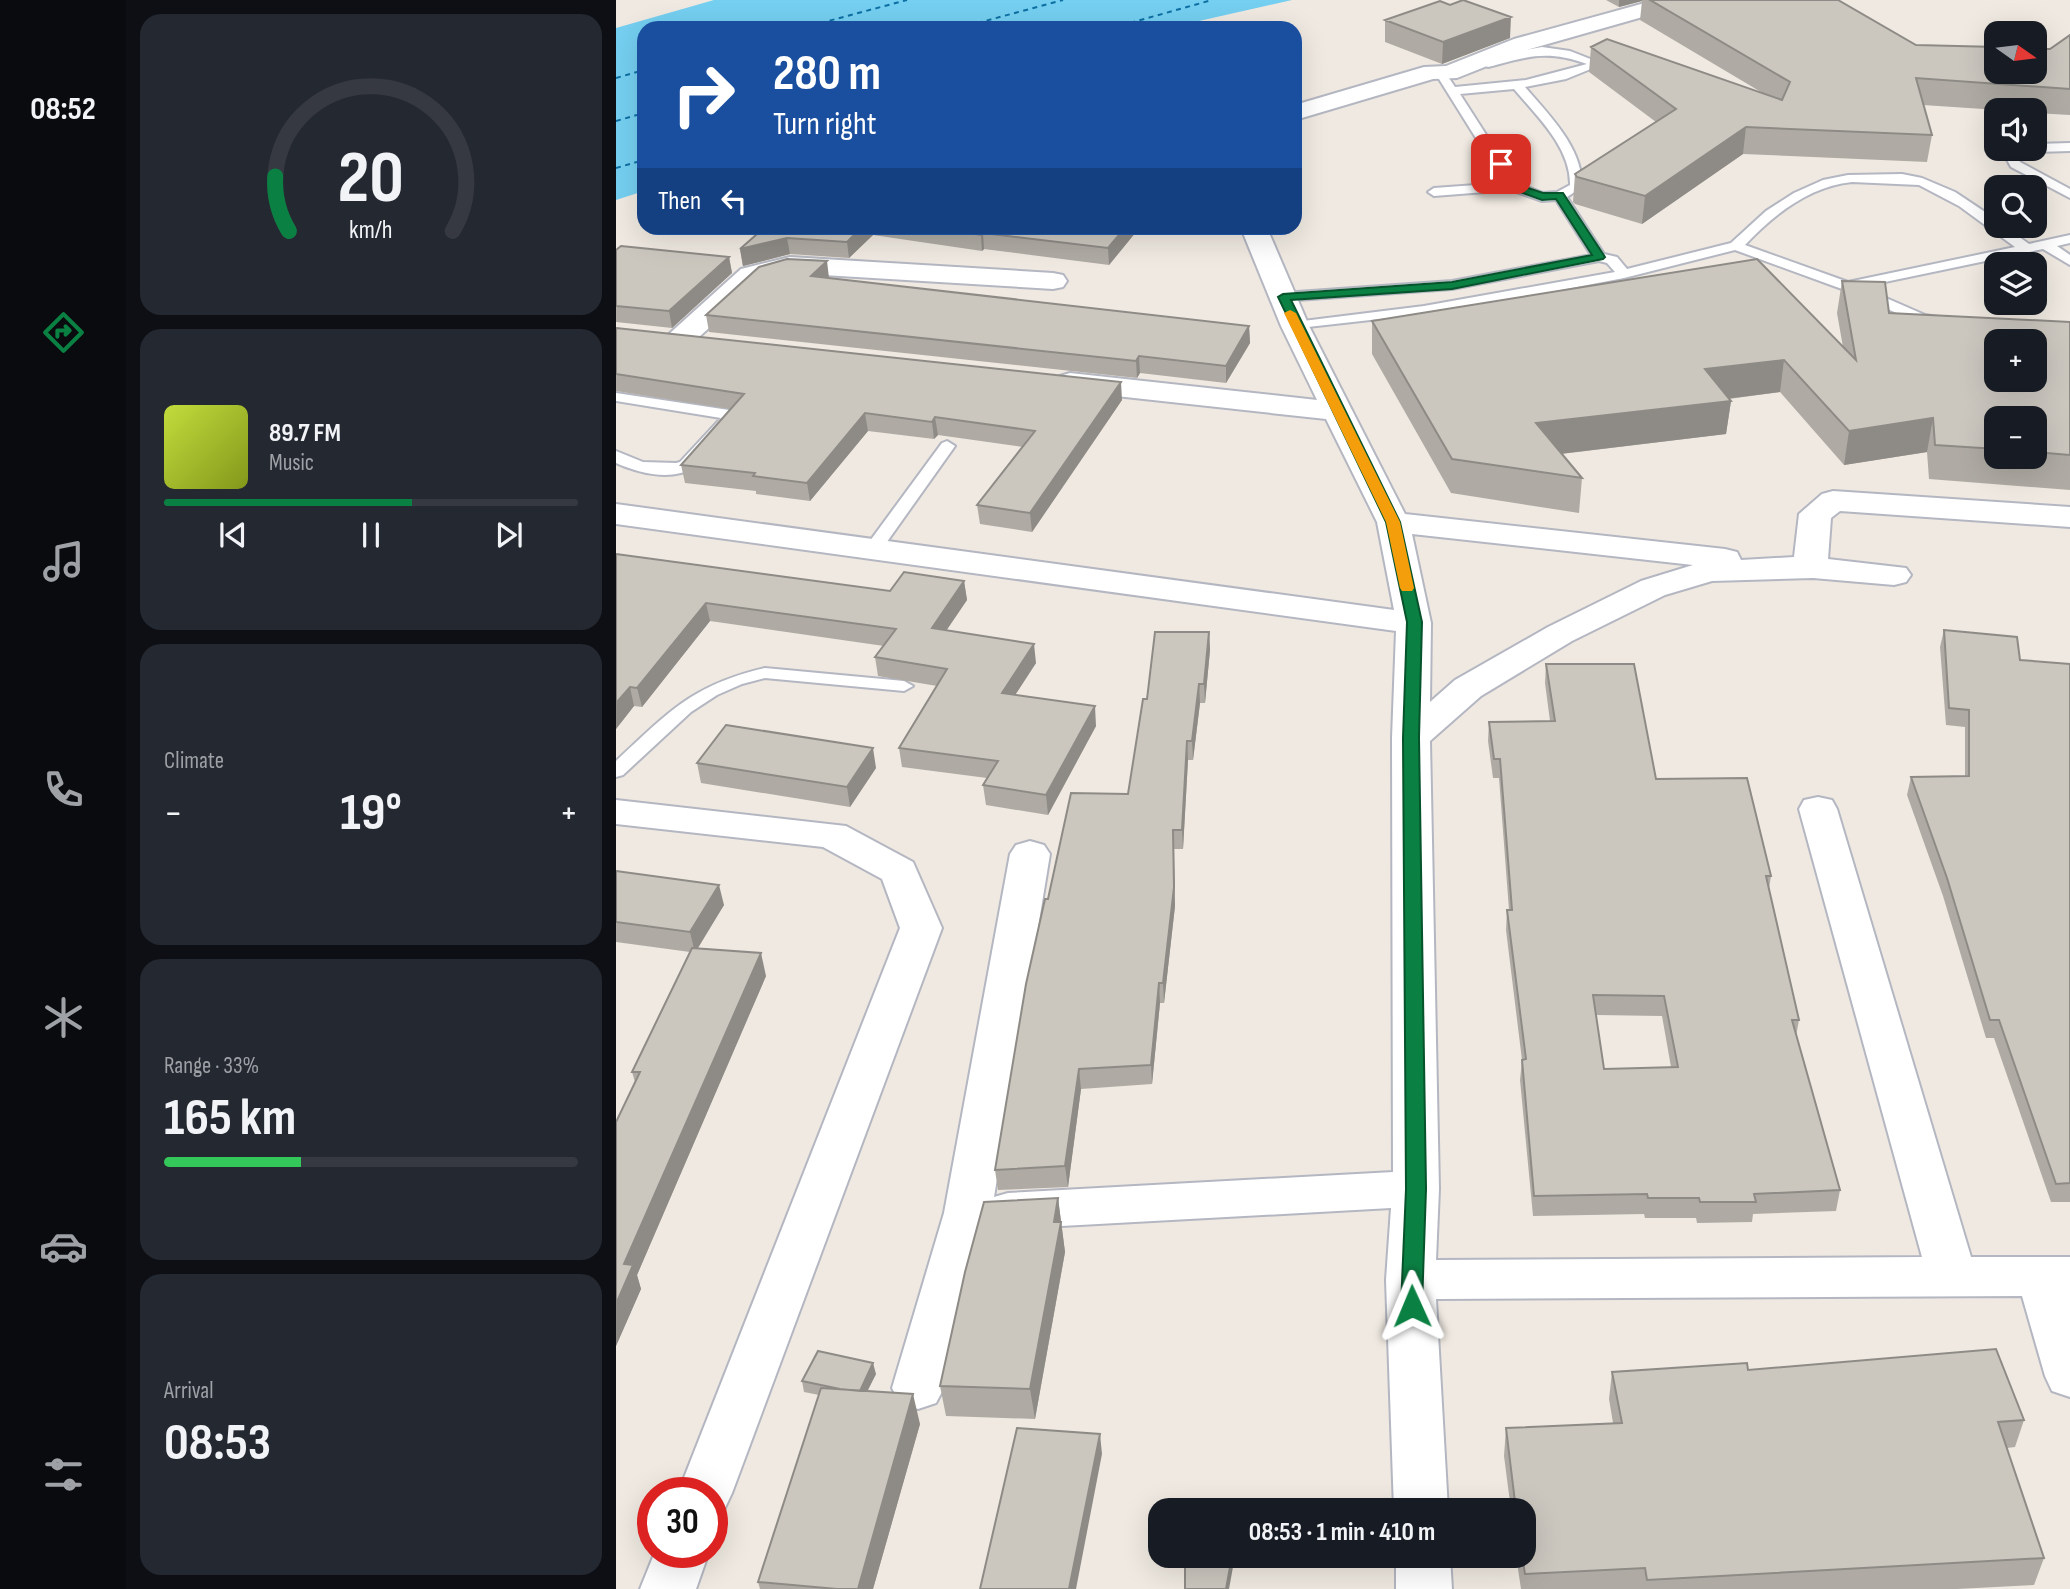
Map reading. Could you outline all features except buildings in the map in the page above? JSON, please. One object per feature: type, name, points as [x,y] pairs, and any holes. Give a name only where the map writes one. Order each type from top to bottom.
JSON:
[{"type":"street","points":[[1302,111],[1449,73],[1522,44],[1652,7]]},
{"type":"street","points":[[1257,235],[1289,311],[1393,522],[1415,622],[1411,738],[1416,1189],[1410,1280],[1420,1498]]},
{"type":"street","points":[[720,344],[668,339],[751,275],[790,265],[1053,281]]},
{"type":"street","points":[[1049,380],[1337,411]]},
{"type":"street","points":[[1810,569],[1815,514],[1833,501],[2070,517]]},
{"type":"street","points":[[621,521],[873,549],[1415,622]]},
{"type":"street","points":[[1393,522],[1810,569],[1895,575]]},
{"type":"street","points":[[1411,738],[1468,688],[1560,635],[1653,588],[1710,571],[1810,569]]},
{"type":"street","points":[[1818,809],[1952,1276]]},
{"type":"street","points":[[616,812],[832,835],[899,871],[921,928],[711,1477]]},
{"type":"street","points":[[918,1388],[968,1213],[1030,853]]},
{"type":"street","points":[[968,1213],[1416,1189]]},
{"type":"street","points":[[1410,1280],[2056,1276],[2070,1376]]},
{"type":"street","points":[[668,1589],[676,1568]]},
{"type":"street","points":[[1423,1568],[1424,1589]]},
{"type":"lane","points":[[1453,91],[1518,86],[1575,74],[1597,64],[1568,52],[1551,49],[1437,74],[1453,91],[1512,186]]},
{"type":"lane","points":[[1434,192],[1512,186],[1542,197],[1560,196],[1576,187],[1576,173],[1560,139],[1518,86]]},
{"type":"lane","points":[[2047,149],[2070,148]]},
{"type":"lane","points":[[2014,161],[2070,194]]},
{"type":"lane","points":[[1289,311],[1424,310],[1624,274],[1736,246],[1761,221],[1795,197],[1826,183],[1846,178],[1898,178],[1919,181],[1945,192],[2026,248]]},
{"type":"lane","points":[[1560,196],[1599,257]]},
{"type":"lane","points":[[1847,286],[2070,239]]},
{"type":"lane","points":[[2045,244],[2070,261]]},
{"type":"lane","points":[[1736,246],[1847,286],[1922,319],[1949,322]]},
{"type":"lane","points":[[1289,311],[1452,285],[1599,257],[1612,260],[1624,274]]},
{"type":"lane","points":[[616,397],[729,415],[729,419],[704,447],[687,465],[679,469],[630,464],[616,456]]},
{"type":"lane","points":[[873,549],[947,446]]},
{"type":"lane","points":[[616,771],[685,708],[711,691],[736,680],[765,673],[904,686]]},
{"type":"water","points":[[714,0],[1292,0],[1199,21],[640,21]]},
{"type":"water","points":[[637,22],[637,193],[616,200],[616,28]]},
{"type":"ferry route","points":[[828,21],[907,0]]},
{"type":"ferry route","points":[[985,21],[1063,0]]},
{"type":"ferry route","points":[[1137,21],[1212,0]]},
{"type":"ferry route","points":[[616,78],[637,72]]},
{"type":"ferry route","points":[[616,121],[637,115]]},
{"type":"ferry route","points":[[616,168],[637,162]]},
{"type":"slow traffic","points":[[1290,313],[1393,522],[1407,588]]},
{"type":"route","points":[[1412,1306],[1410,1280],[1416,1189],[1411,738],[1415,622],[1393,522],[1326,390],[1283,297],[1452,285],[1599,257],[1560,196],[1542,197],[1512,186],[1501,164]]}]
